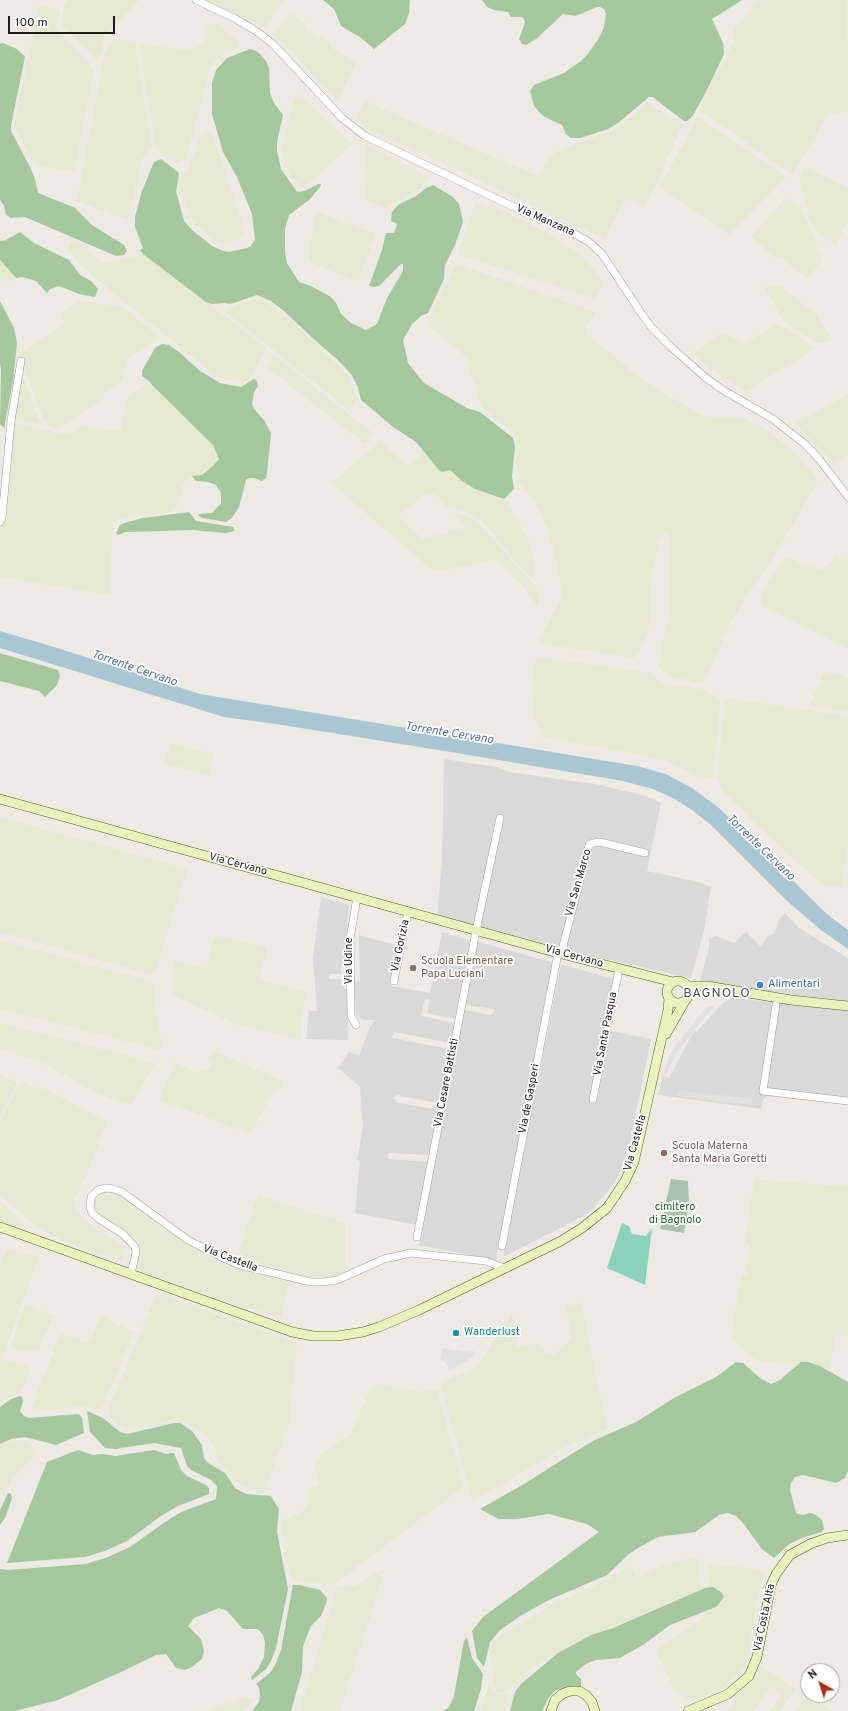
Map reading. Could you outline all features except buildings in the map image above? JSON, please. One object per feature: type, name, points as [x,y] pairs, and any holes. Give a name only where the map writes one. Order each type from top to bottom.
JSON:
[{"type":"main road","name":"Via Cervano","points":[[0,799],[560,954],[673,982]]},
{"type":"main road","points":[[646,976],[661,983],[668,996],[674,1003],[686,1000],[702,991],[717,988]]},
{"type":"main road","points":[[659,1052],[668,1010],[668,987],[673,982],[680,981],[687,986],[717,988],[791,1000],[848,1006]]},
{"type":"main road","points":[[659,1052],[670,1026],[686,1000],[689,992],[687,986]]},
{"type":"main road","name":"Via Castella","points":[[0,1227],[292,1332],[325,1337],[351,1334],[388,1324],[505,1268],[556,1243],[582,1228],[601,1214],[614,1199],[634,1162],[659,1052]]},
{"type":"main road","name":"Via Costa Alta","points":[[688,1711],[728,1694],[749,1676],[757,1657],[771,1584],[776,1574],[790,1556],[810,1544],[827,1538],[848,1535]]},
{"type":"main road","points":[[551,1711],[555,1700],[562,1694],[570,1691],[579,1691],[586,1695],[592,1702],[595,1711]]},
{"type":"street","name":"Via Manzana","points":[[196,0],[234,18],[256,31],[273,44],[337,113],[365,136],[520,210],[566,229],[589,242],[602,254],[641,314],[652,328],[671,347],[706,378],[723,390],[773,419],[806,445],[819,459],[848,497]]},
{"type":"street","points":[[0,522],[2,518],[10,421],[21,361]]},
{"type":"street","points":[[476,930],[500,818]]},
{"type":"street","name":"Via San Marco","points":[[560,954],[589,845],[600,842],[645,853]]},
{"type":"street","name":"Via Udine","points":[[356,1024],[351,1016],[350,939],[357,897]]},
{"type":"street","name":"Via Gorizia","points":[[394,981],[408,912]]},
{"type":"street","name":"Via Cesare Battisti","points":[[417,1237],[476,930]]},
{"type":"street","name":"Via de Gasperi","points":[[502,1246],[560,954]]},
{"type":"street","name":"Via Santa Pasqua","points":[[593,1099],[620,969]]},
{"type":"street","points":[[776,1005],[763,1091],[848,1101]]},
{"type":"street","name":"Via Castella","points":[[131,1273],[136,1253],[135,1247],[123,1234],[92,1213],[90,1207],[91,1198],[98,1190],[106,1188],[122,1192],[188,1240],[223,1258],[247,1267],[311,1282],[337,1280],[384,1259],[411,1253],[485,1261],[505,1268]]},
{"type":"shaded area","points":[[444,759],[497,767],[509,772],[595,784],[646,796],[661,803],[647,871],[695,881],[711,887],[704,931],[691,978],[583,954],[437,915],[442,864]]},
{"type":"shaded area","points":[[321,897],[349,905],[346,940],[347,963],[341,966],[341,974],[329,974],[329,979],[341,979],[341,986],[344,986],[344,988],[347,989],[348,1040],[306,1039],[309,1011],[317,1011],[313,958]]},
{"type":"shaded area","points":[[785,913],[799,928],[848,958],[848,1001],[700,981],[709,947],[709,939],[716,936],[734,943],[746,932],[761,947],[768,936],[775,933],[779,920]]},
{"type":"shaded area","points":[[442,932],[470,940],[455,1019],[427,1013],[430,1000],[425,999],[421,1016],[454,1023],[451,1043],[394,1032],[392,1038],[449,1049],[440,1100],[438,1103],[400,1096],[399,1094],[393,1098],[398,1103],[435,1109],[438,1113],[429,1155],[388,1153],[389,1159],[428,1162],[417,1225],[355,1213],[360,1161],[357,1160],[363,1127],[360,1087],[338,1068],[349,1052],[359,1055],[370,1027],[375,1020],[363,1020],[356,1015],[355,981],[360,981],[359,935],[399,946],[391,986],[430,993]]},
{"type":"shaded area","points":[[476,941],[554,963],[496,1260],[419,1245],[464,1010],[491,1015],[494,1012],[494,1009],[466,1005],[465,1003]]},
{"type":"shaded area","points":[[561,964],[614,979],[590,1100],[597,1101],[611,1031],[651,1039],[630,1142],[619,1174],[614,1183],[593,1209],[580,1218],[503,1257]]},
{"type":"shaded area","points":[[732,998],[848,1009],[848,1105],[767,1096],[763,1100],[761,1109],[658,1095],[663,1076],[669,1078],[694,1031],[697,1031],[723,1003]]},
{"type":"shaded area","points":[[714,1006],[680,1048],[673,1059],[668,1072],[663,1076],[668,1060],[675,1046],[703,1011],[708,1007]]},
{"type":"shaded area","points":[[678,1090],[753,1099],[752,1105],[677,1096]]},
{"type":"shaded area","points":[[442,1348],[463,1352],[474,1351],[476,1354],[450,1370],[445,1362],[440,1360]]},
{"type":"green space","points":[[68,0],[139,0],[103,38],[102,52],[96,59],[62,25],[61,22],[64,6]]},
{"type":"green space","points":[[201,0],[283,0],[265,27]]},
{"type":"green space","points":[[323,0],[410,0],[409,13],[405,24],[374,49],[360,37],[341,26],[334,9]]},
{"type":"green space","points":[[482,0],[742,0],[712,19],[723,43],[724,54],[692,117],[687,121],[684,121],[653,97],[649,97],[618,123],[608,129],[580,138],[571,138],[566,134],[562,125],[543,116],[534,106],[530,91],[534,85],[564,73],[588,54],[599,38],[604,27],[606,14],[604,9],[597,7],[575,16],[563,14],[536,39],[526,45],[522,44],[519,39],[525,23],[524,19],[522,17],[511,17],[508,12],[494,10],[487,7]]},
{"type":"green space","points":[[761,0],[847,0],[848,111],[833,114],[830,113],[792,174],[699,110],[734,41],[734,30],[753,4]]},
{"type":"green space","points":[[39,5],[60,10],[56,29],[94,69],[74,172],[34,165],[14,125]]},
{"type":"green space","points":[[289,14],[305,22],[305,29],[329,42],[332,48],[356,63],[338,99],[319,82],[289,47],[274,36]]},
{"type":"green space","points":[[220,24],[230,36],[237,39],[238,47],[233,51],[221,55],[210,67],[186,159],[175,164],[159,151],[155,145],[139,47],[146,44],[186,51],[205,44],[204,25]]},
{"type":"green space","points":[[114,40],[135,41],[152,146],[142,159],[128,220],[77,201],[105,52]]},
{"type":"green space","points":[[3,43],[17,49],[25,57],[11,131],[31,169],[38,193],[75,208],[92,225],[124,245],[127,251],[124,255],[116,256],[25,217],[11,218],[6,215],[4,206],[0,200],[0,44]]},
{"type":"green space","points":[[250,49],[258,52],[266,61],[269,68],[270,93],[274,103],[283,115],[277,142],[277,151],[281,169],[297,192],[305,191],[318,184],[321,184],[309,200],[289,215],[285,229],[285,253],[287,263],[299,282],[311,286],[331,297],[336,303],[341,314],[351,323],[366,330],[377,324],[387,298],[403,271],[403,264],[401,264],[380,285],[375,287],[369,286],[382,250],[386,233],[394,233],[397,224],[391,221],[392,212],[398,205],[433,185],[453,197],[459,204],[463,222],[455,245],[445,265],[444,279],[428,313],[421,316],[412,324],[403,340],[408,363],[424,383],[467,408],[480,412],[513,438],[515,447],[512,476],[514,489],[504,499],[475,489],[462,481],[450,470],[442,472],[439,470],[416,442],[393,427],[361,400],[358,387],[351,374],[337,359],[271,301],[257,295],[230,304],[212,304],[206,302],[143,254],[140,250],[143,248],[135,227],[135,217],[142,191],[154,162],[161,159],[179,173],[176,191],[184,221],[192,230],[212,246],[229,252],[251,246],[255,239],[252,214],[237,177],[223,152],[212,114],[212,83],[216,70],[227,58]]},
{"type":"green space","points":[[298,94],[353,144],[304,188],[291,177],[281,150],[292,107]]},
{"type":"green space","points":[[364,101],[538,176],[555,152],[615,130],[647,103],[655,107],[660,112],[684,122],[647,203],[644,206],[624,199],[605,239],[371,130],[361,123],[358,118],[358,114]]},
{"type":"green space","points":[[697,118],[701,119],[786,177],[729,235],[660,187]]},
{"type":"green space","points":[[211,131],[245,233],[242,238],[224,244],[216,241],[190,219],[181,190],[182,177],[188,171],[201,134]]},
{"type":"green space","points":[[367,145],[431,178],[415,192],[386,208],[367,200],[364,177]]},
{"type":"green space","points":[[805,167],[848,188],[848,221],[836,244],[824,238],[814,230],[806,211],[809,210],[801,189],[800,180]]},
{"type":"green space","points":[[785,198],[802,209],[822,259],[808,280],[780,257],[776,258],[751,237]]},
{"type":"green space","points":[[476,202],[504,212],[556,237],[585,259],[602,282],[596,299],[458,254]]},
{"type":"green space","points":[[316,211],[374,234],[374,238],[358,281],[311,263],[309,254]]},
{"type":"green space","points":[[20,232],[34,243],[69,260],[80,275],[91,281],[98,289],[95,297],[79,294],[59,286],[50,289],[47,293],[36,281],[22,277],[16,278],[0,260],[0,241],[6,240]]},
{"type":"green space","points":[[72,241],[78,241],[102,262],[130,258],[143,254],[266,348],[250,378],[244,382],[218,378],[82,267],[67,250]]},
{"type":"green space","points":[[0,260],[16,278],[8,282],[0,278]]},
{"type":"green space","points":[[460,265],[595,312],[584,332],[644,381],[701,415],[718,418],[740,417],[764,428],[790,448],[815,475],[817,483],[775,555],[747,595],[725,633],[708,675],[702,683],[669,676],[658,667],[670,610],[670,540],[665,531],[658,546],[652,571],[648,634],[634,658],[537,643],[562,598],[559,573],[549,533],[538,507],[530,495],[518,482],[519,448],[516,433],[494,418],[482,407],[466,358],[462,353],[426,325],[455,268]]},
{"type":"green space","points":[[767,286],[782,287],[805,306],[816,312],[832,340],[818,343],[785,323],[766,291]]},
{"type":"green space","points":[[253,299],[262,299],[305,333],[349,376],[356,400],[349,410],[223,310]]},
{"type":"green space","points":[[0,301],[14,328],[17,343],[13,381],[4,428],[0,424]]},
{"type":"green space","points":[[78,302],[121,306],[161,338],[128,358],[122,382],[104,393],[103,399],[59,428],[53,428],[49,426],[42,415],[19,353],[66,324],[60,314]]},
{"type":"green space","points":[[778,324],[816,348],[746,391],[719,375],[692,353],[722,333],[745,343]]},
{"type":"green space","points":[[162,344],[169,345],[200,371],[220,383],[241,387],[254,379],[257,381],[258,386],[254,392],[252,404],[254,409],[264,420],[271,433],[266,478],[262,481],[254,478],[249,478],[246,480],[239,507],[232,518],[226,522],[202,518],[198,515],[212,513],[221,503],[221,493],[216,485],[208,482],[196,481],[192,476],[202,475],[219,459],[213,445],[149,381],[142,376],[142,371],[155,348]]},
{"type":"green space","points":[[274,355],[374,434],[365,444],[265,366]]},
{"type":"green space","points":[[19,365],[35,411],[41,424],[12,419]]},
{"type":"green space","points":[[145,384],[152,385],[158,390],[213,445],[219,459],[202,475],[192,476],[187,479],[182,487],[179,503],[172,511],[127,517],[114,522],[112,536],[110,595],[0,577],[0,523],[14,423],[61,434],[71,433],[84,426],[116,431],[121,430],[125,402]]},
{"type":"green space","points":[[848,394],[848,454],[834,463],[795,424]]},
{"type":"green space","points":[[381,441],[407,466],[425,452],[442,472],[450,470],[490,495],[504,499],[519,522],[529,542],[535,564],[534,580],[510,555],[488,527],[480,520],[469,513],[446,507],[442,499],[433,494],[426,494],[397,517],[423,539],[466,527],[454,513],[471,518],[484,529],[535,585],[538,592],[538,607],[526,590],[496,559],[444,570],[431,569],[331,483]]},
{"type":"green space","points":[[189,512],[196,521],[233,527],[235,531],[225,533],[192,530],[125,532],[119,535],[116,533],[120,525],[128,522],[143,518]]},
{"type":"green space","points":[[786,556],[801,564],[821,570],[834,559],[834,556],[848,561],[848,649],[761,605],[763,591]]},
{"type":"green space","points":[[0,653],[58,670],[60,676],[57,685],[45,697],[39,691],[0,681]]},
{"type":"green space","points":[[536,657],[651,673],[661,684],[702,689],[710,692],[719,701],[720,706],[713,777],[709,779],[700,777],[666,761],[634,753],[542,737],[534,715],[532,684]]},
{"type":"green space","points":[[825,672],[842,675],[848,678],[848,711],[809,706]]},
{"type":"green space","points":[[725,698],[848,716],[848,843],[841,887],[823,885],[770,838],[727,795],[721,786],[718,777]]},
{"type":"green space","points":[[171,743],[214,754],[209,776],[165,763]]},
{"type":"green space","points":[[0,817],[187,869],[154,975],[0,932]]},
{"type":"green space","points":[[217,936],[267,948],[259,980],[306,992],[301,1018],[301,1040],[246,1026],[240,1026],[173,995],[171,987],[172,972],[175,960],[207,969],[211,948],[214,939]]},
{"type":"green space","points":[[0,940],[152,982],[161,1041],[160,1050],[0,1009]]},
{"type":"green space","points":[[0,1023],[155,1063],[132,1104],[119,1102],[98,1093],[43,1063],[0,1049]]},
{"type":"green space","points":[[214,1051],[284,1082],[269,1099],[251,1134],[160,1100],[174,1062],[199,1074],[202,1069],[208,1071],[213,1062],[208,1060]]},
{"type":"green space","points":[[0,1074],[17,1083],[0,1116]]},
{"type":"green space","points":[[21,1081],[37,1089],[44,1088],[107,1121],[84,1181],[75,1197],[74,1204],[77,1212],[91,1226],[121,1245],[125,1251],[121,1260],[65,1242],[36,1227],[0,1194],[0,1122]]},
{"type":"green space","name":"cimitero di Bagnolo","points":[[671,1179],[688,1181],[689,1205],[684,1233],[660,1229]]},
{"type":"green space","points":[[754,1179],[848,1187],[848,1336],[835,1335],[830,1368],[765,1362],[750,1357],[732,1339],[732,1328],[742,1276],[746,1275],[749,1245],[745,1244]]},
{"type":"green space","points":[[107,1190],[124,1195],[163,1228],[210,1258],[227,1265],[289,1282],[281,1317],[222,1300],[136,1269],[136,1243],[134,1239],[124,1229],[99,1214],[92,1206],[96,1195]]},
{"type":"green space","points":[[258,1195],[345,1223],[345,1272],[343,1274],[327,1278],[313,1278],[236,1258]]},
{"type":"green space","points":[[0,1200],[24,1223],[23,1230],[0,1221]]},
{"type":"green space","points":[[622,1223],[629,1226],[632,1234],[646,1236],[652,1228],[645,1285],[607,1268]]},
{"type":"green space","points":[[7,1249],[39,1256],[2,1360],[31,1365],[25,1385],[20,1392],[0,1402],[0,1268]]},
{"type":"green space","points":[[157,1293],[297,1343],[289,1424],[264,1493],[238,1484],[218,1460],[215,1448],[210,1440],[205,1434],[190,1425],[174,1420],[130,1429],[120,1425],[110,1416],[108,1410]]},
{"type":"green space","points":[[581,1303],[607,1429],[567,1446],[473,1501],[440,1383],[471,1370],[478,1364],[512,1314],[518,1348],[538,1343],[546,1355],[554,1355],[571,1340],[566,1306]]},
{"type":"green space","points":[[25,1305],[54,1315],[38,1350],[17,1350],[10,1348]]},
{"type":"green space","points":[[101,1316],[134,1332],[101,1410],[80,1406],[36,1412],[31,1408],[61,1334],[90,1343]]},
{"type":"green space","points":[[736,1362],[743,1363],[760,1378],[771,1384],[780,1380],[801,1362],[808,1362],[820,1366],[848,1382],[848,1471],[845,1478],[836,1483],[803,1475],[795,1477],[791,1483],[790,1490],[796,1513],[802,1515],[811,1513],[816,1515],[822,1520],[824,1529],[822,1532],[801,1538],[788,1545],[774,1558],[762,1549],[736,1516],[728,1513],[719,1515],[695,1532],[658,1537],[629,1554],[607,1575],[549,1600],[520,1616],[500,1630],[490,1642],[484,1667],[477,1658],[472,1631],[483,1617],[599,1532],[587,1524],[549,1514],[517,1519],[499,1519],[480,1509],[524,1484],[595,1440],[636,1422],[674,1398],[716,1377]]},
{"type":"green space","points":[[378,1384],[420,1392],[437,1390],[463,1487],[336,1583],[332,1585],[292,1580],[282,1532],[282,1521],[300,1513],[305,1509],[307,1506],[309,1488],[319,1485],[314,1464],[321,1455],[351,1433],[372,1386]]},
{"type":"green space","points":[[20,1396],[22,1397],[23,1401],[20,1411],[24,1416],[29,1418],[79,1414],[82,1418],[84,1433],[56,1445],[25,1437],[11,1439],[0,1444],[0,1407],[11,1399]]},
{"type":"green space","points":[[87,1411],[103,1418],[120,1432],[127,1434],[174,1423],[180,1423],[192,1431],[202,1445],[204,1458],[208,1463],[225,1473],[235,1488],[246,1494],[271,1496],[279,1509],[277,1532],[288,1589],[276,1648],[271,1661],[266,1669],[252,1680],[251,1677],[258,1669],[264,1657],[265,1642],[263,1635],[256,1629],[243,1629],[227,1611],[219,1608],[194,1618],[188,1626],[201,1639],[204,1651],[202,1659],[192,1667],[184,1670],[176,1668],[166,1654],[156,1655],[58,1700],[15,1711],[0,1711],[0,1569],[7,1570],[86,1564],[108,1557],[130,1547],[181,1512],[216,1499],[217,1486],[211,1480],[191,1470],[187,1466],[181,1448],[154,1443],[115,1449],[105,1448],[90,1432]]},
{"type":"green space","points":[[17,1440],[25,1441],[31,1444],[37,1452],[36,1455],[14,1476],[1,1496],[0,1447],[8,1442]]},
{"type":"green space","points":[[78,1450],[93,1455],[102,1454],[115,1456],[154,1450],[166,1454],[174,1453],[181,1470],[187,1476],[206,1485],[209,1488],[209,1494],[178,1506],[161,1516],[127,1541],[105,1551],[85,1557],[7,1563],[47,1462]]},
{"type":"green space","points":[[8,1493],[11,1494],[12,1498],[6,1516],[0,1525],[0,1510]]},
{"type":"green space","points":[[697,1556],[701,1589],[575,1642],[541,1662],[525,1674],[505,1693],[502,1694],[496,1691],[494,1686],[490,1652],[492,1644],[500,1637],[549,1606],[609,1579],[613,1575],[631,1566],[638,1578],[663,1565]]},
{"type":"green space","points":[[708,1564],[760,1570],[765,1573],[758,1593],[748,1655],[744,1666],[726,1686],[691,1702],[675,1691],[659,1657],[658,1647],[696,1623],[716,1607],[719,1591],[713,1587],[709,1587]]},
{"type":"green space","points":[[385,1569],[340,1711],[300,1711],[337,1587],[356,1586],[379,1571]]},
{"type":"green space","points":[[293,1585],[300,1585],[320,1590],[327,1598],[327,1601],[321,1616],[311,1626],[303,1646],[302,1672],[291,1711],[252,1711],[259,1702],[260,1696],[259,1687],[256,1684],[271,1672],[281,1650]]},
{"type":"green space","points":[[713,1587],[722,1593],[724,1597],[716,1607],[670,1625],[643,1645],[620,1658],[596,1660],[583,1666],[576,1672],[581,1679],[581,1690],[568,1687],[556,1690],[549,1697],[542,1711],[510,1711],[515,1692],[521,1684],[558,1653],[591,1635],[613,1628],[705,1588]]},
{"type":"green space","points":[[467,1637],[472,1658],[483,1674],[481,1689],[474,1711],[443,1711],[449,1707],[454,1696],[464,1641]]},
{"type":"green space","points":[[761,1666],[796,1689],[780,1711],[769,1711],[782,1694],[771,1686],[753,1711],[726,1711]]},
{"type":"green space","points":[[488,1687],[492,1687],[494,1692],[498,1694],[502,1695],[507,1693],[508,1695],[505,1711],[480,1711]]},
{"type":"green space","points":[[246,1697],[253,1701],[242,1711],[206,1711]]},
{"type":"green space","points":[[801,1703],[819,1703],[833,1711],[795,1711]]},
{"type":"water","points":[[0,631],[200,694],[637,766],[666,774],[692,788],[719,808],[828,915],[848,930],[848,949],[821,930],[787,901],[710,824],[692,810],[671,797],[653,789],[623,781],[457,753],[224,717],[0,648]]},
{"type":"place","name":"Scuola Elementare Papa Luciani","points":[[413,968]]},
{"type":"place","name":"Alimentari","points":[[760,985]]},
{"type":"place","name":"Scuola Materna Santa Maria Goretti","points":[[664,1153]]},
{"type":"place","name":"Wanderlust","points":[[456,1333]]},
{"type":"district","name":"BAGNOLO","points":[[717,994]]},
{"type":"water label","name":"Torrente Cervano","points":[[134,669]]},
{"type":"water label","name":"Torrente Cervano","points":[[449,734]]},
{"type":"water label","name":"Torrente Cervano","points":[[760,848]]}]
